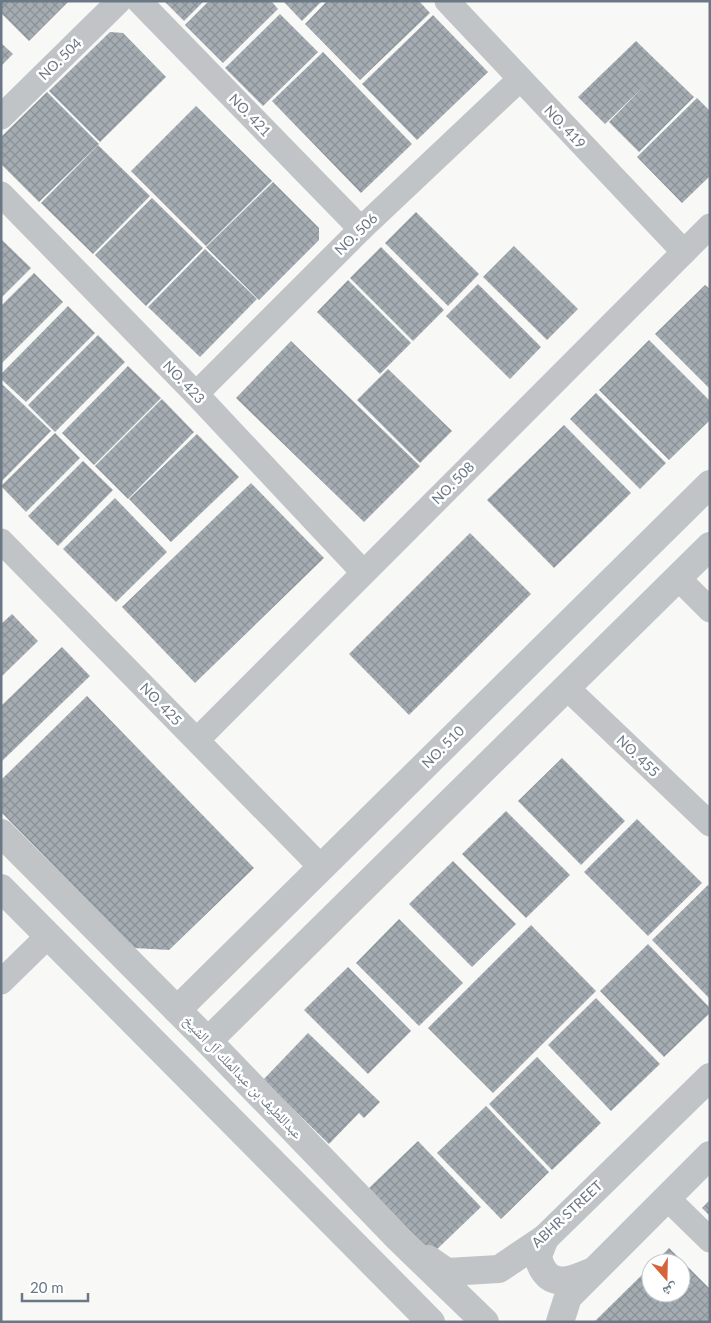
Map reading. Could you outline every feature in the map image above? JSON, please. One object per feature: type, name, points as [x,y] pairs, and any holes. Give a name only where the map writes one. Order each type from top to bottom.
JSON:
[{"type":"street","name":"NO. 504","points":[[1,116],[119,1]]},
{"type":"street","name":"NO. 421","points":[[140,1],[360,230]]},
{"type":"street","name":"NO. 419","points":[[447,1],[684,252]]},
{"type":"street","name":"NO. 506","points":[[196,394],[360,230],[520,79]]},
{"type":"street","name":"NO. 423","points":[[1,194],[196,394],[363,572]]},
{"type":"street","name":"NO. 508","points":[[197,740],[710,226]]},
{"type":"street","name":"NO. 510","points":[[177,1010],[710,484]]},
{"type":"street","name":"NO. 425","points":[[1,541],[322,867]]},
{"type":"street","points":[[208,1041],[710,546]]},
{"type":"street","points":[[678,578],[710,610]]},
{"type":"street","name":"NO. 455","points":[[566,687],[710,824]]},
{"type":"street","name":"عبداللطيف بن عبدالملك آل الشيخ","points":[[1,833],[208,1041],[399,1239],[485,1322]]},
{"type":"street","points":[[1,888],[431,1322]]},
{"type":"street","points":[[1,982],[49,935]]},
{"type":"street","points":[[205,983],[200,1008],[205,1017],[213,1022],[224,1020],[237,1012]]},
{"type":"street","name":"ABHR STREET","points":[[399,1239],[448,1272],[499,1269],[545,1238],[710,1077]]},
{"type":"street","points":[[560,1322],[568,1297],[710,1155]]},
{"type":"street","points":[[667,1198],[710,1240]]},
{"type":"street","points":[[545,1238],[538,1256],[544,1272],[555,1280],[567,1281],[593,1271]]},
{"type":"building","points":[[1,1],[69,1],[29,41],[1,13]]},
{"type":"building","points":[[164,1],[204,1],[184,21]]},
{"type":"building","points":[[209,1],[271,1],[278,9],[223,63],[185,25]]},
{"type":"building","points":[[283,1],[322,1],[302,21]]},
{"type":"building","points":[[327,1],[419,1],[430,13],[360,80],[305,24]]},
{"type":"building","points":[[280,14],[318,52],[263,106],[225,68]]},
{"type":"building","points":[[433,15],[488,72],[417,140],[362,84]]},
{"type":"building","points":[[110,32],[123,33],[166,77],[100,142],[49,91]]},
{"type":"building","points":[[636,41],[694,97],[639,152],[609,122],[648,82],[605,124],[578,97]]},
{"type":"building","points":[[1,43],[13,54],[1,66]]},
{"type":"building","points":[[323,52],[412,144],[361,193],[272,101]]},
{"type":"building","points":[[47,92],[99,144],[39,202],[1,164],[1,137]]},
{"type":"building","points":[[697,98],[710,111],[710,176],[682,203],[637,157]]},
{"type":"building","points":[[196,106],[272,181],[206,246],[131,171]]},
{"type":"building","points":[[98,145],[150,196],[93,254],[41,203]]},
{"type":"building","points":[[273,182],[319,228],[319,240],[259,300],[206,247]]},
{"type":"building","points":[[152,198],[203,248],[146,306],[95,255]]},
{"type":"building","points":[[416,212],[479,274],[448,306],[385,243]]},
{"type":"building","points":[[1,239],[31,268],[1,298]]},
{"type":"building","points":[[514,246],[578,309],[547,340],[483,277]]},
{"type":"building","points":[[381,247],[444,310],[413,341],[350,278]]},
{"type":"building","points":[[205,249],[257,299],[200,357],[148,307]]},
{"type":"building","points":[[34,273],[63,302],[1,364],[1,306]]},
{"type":"building","points":[[348,280],[411,343],[380,374],[317,312]]},
{"type":"building","points":[[478,284],[541,347],[510,379],[446,316]]},
{"type":"building","points":[[705,285],[710,289],[710,389],[655,334]]},
{"type":"building","points":[[68,306],[95,333],[26,402],[1,379],[1,374]]},
{"type":"building","points":[[98,335],[125,362],[55,432],[28,405]]},
{"type":"building","points":[[649,340],[710,401],[710,420],[669,460],[599,390]]},
{"type":"building","points":[[291,341],[420,466],[364,522],[236,398]]},
{"type":"building","points":[[128,366],[161,398],[94,465],[62,433]]},
{"type":"building","points":[[388,369],[452,431],[420,463],[357,400]]},
{"type":"building","points":[[1,383],[51,431],[1,482]]},
{"type":"building","points":[[596,393],[666,463],[640,489],[570,419]]},
{"type":"building","points":[[162,399],[194,432],[128,499],[95,466]]},
{"type":"building","points":[[564,425],[631,493],[554,568],[487,500]]},
{"type":"building","points":[[55,433],[80,458],[26,512],[1,486]]},
{"type":"building","points":[[197,434],[239,477],[171,542],[129,499]]},
{"type":"building","points":[[83,461],[113,490],[58,546],[28,516]]},
{"type":"building","points":[[251,483],[324,558],[195,683],[122,607]]},
{"type":"building","points":[[115,498],[167,552],[116,602],[63,549]]},
{"type":"building","points":[[470,533],[531,594],[409,715],[349,654]]},
{"type":"building","points":[[12,614],[38,641],[1,677],[1,624]]},
{"type":"building","points":[[62,647],[90,676],[1,762],[1,706]]},
{"type":"building","points":[[87,696],[254,868],[169,950],[134,948],[1,812],[1,780]]},
{"type":"building","points":[[562,758],[625,821],[581,865],[518,801]]},
{"type":"building","points":[[506,811],[570,875],[526,918],[462,854]]},
{"type":"building","points":[[637,819],[702,883],[648,936],[584,872]]},
{"type":"building","points":[[453,861],[516,924],[472,967],[409,904]]},
{"type":"building","points":[[708,885],[710,887],[710,999],[652,940]]},
{"type":"building","points":[[399,919],[463,983],[419,1026],[356,963]]},
{"type":"building","points":[[531,925],[596,991],[493,1093],[428,1028]]},
{"type":"building","points":[[648,944],[710,1008],[710,1013],[664,1057],[600,991]]},
{"type":"building","points":[[348,967],[411,1031],[368,1074],[304,1010]]},
{"type":"building","points":[[596,998],[660,1064],[611,1111],[548,1045]]},
{"type":"building","points":[[308,1033],[380,1102],[364,1118],[359,1113],[329,1144],[263,1080]]},
{"type":"building","points":[[537,1057],[601,1123],[552,1170],[489,1104]]},
{"type":"building","points":[[486,1106],[549,1172],[501,1219],[437,1153]]},
{"type":"building","points":[[418,1141],[481,1207],[432,1254],[369,1188]]},
{"type":"building","points":[[710,1200],[710,1216],[702,1208]]},
{"type":"building","points":[[669,1248],[674,1253],[664,1253]]},
{"type":"building","points":[[691,1270],[710,1289],[710,1322],[594,1322],[641,1276],[641,1303],[691,1303]]}]
